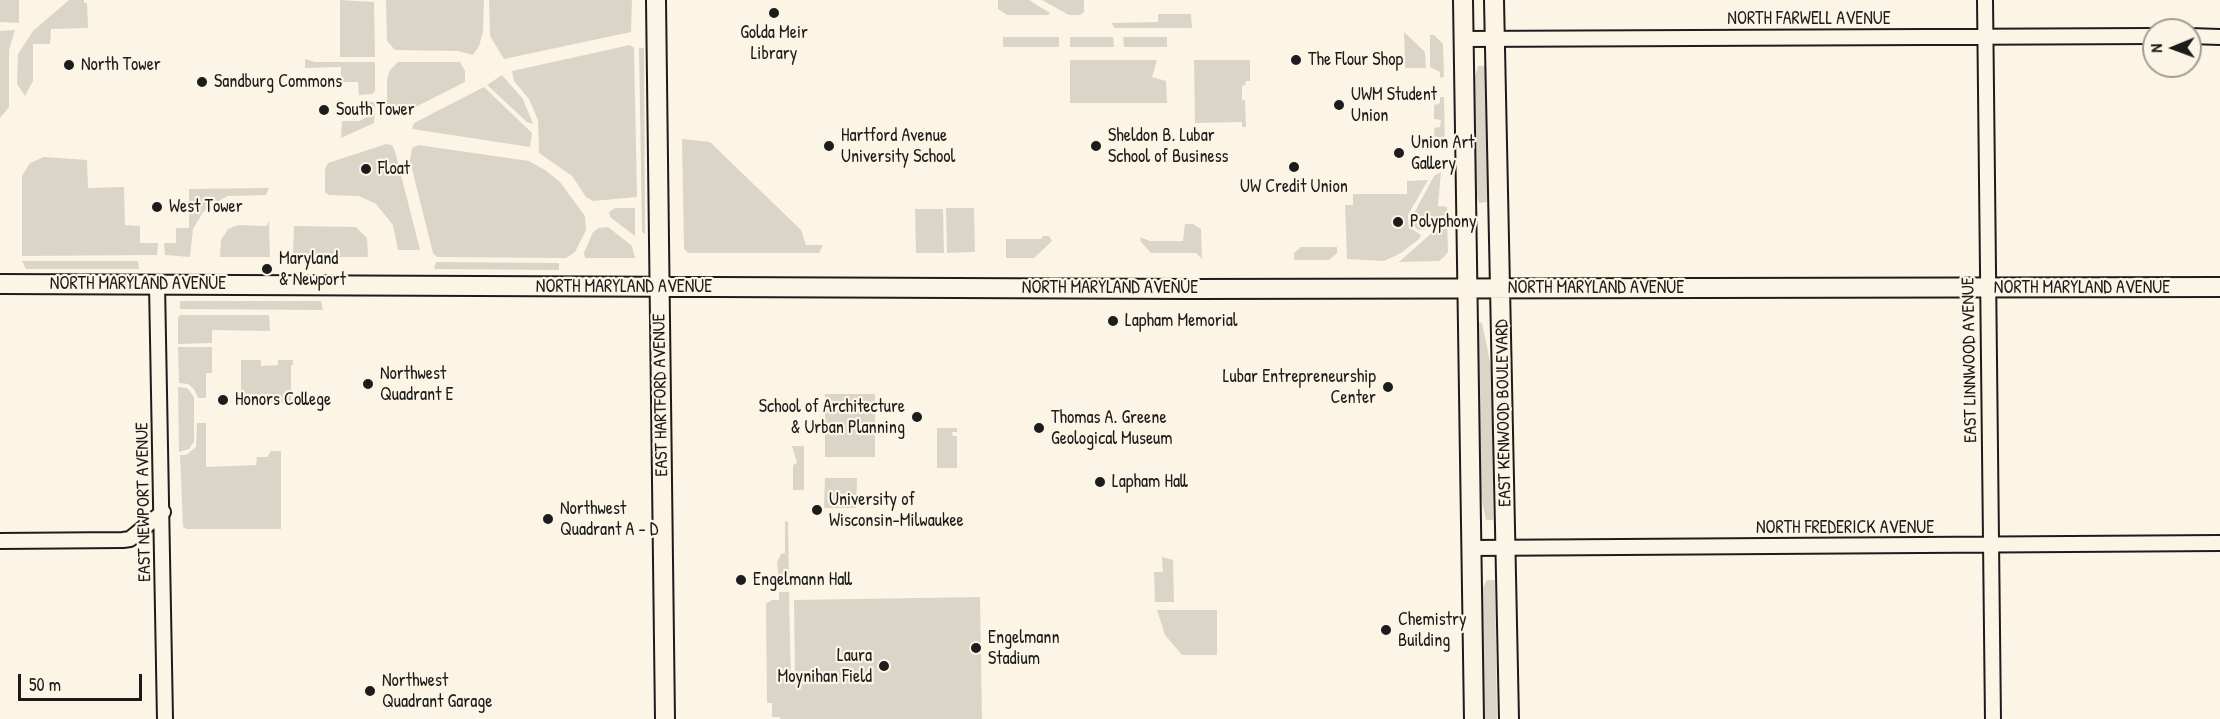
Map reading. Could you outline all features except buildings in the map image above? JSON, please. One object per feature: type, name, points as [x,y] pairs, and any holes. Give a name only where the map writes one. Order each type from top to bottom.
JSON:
[{"type":"street","name":"EAST HARTFORD AVENUE","points":[[656,0],[665,719]]},
{"type":"street","name":"EAST KENWOOD BOULEVARD","points":[[1463,0],[1474,719]]},
{"type":"street","name":"EAST KENWOOD BOULEVARD","points":[[1494,0],[1502,288],[1509,719]]},
{"type":"street","name":"EAST LINNWOOD AVENUE","points":[[1985,0],[1993,719]]},
{"type":"street","name":"NORTH FARWELL AVENUE","points":[[1464,39],[2142,36]]},
{"type":"street","points":[[2202,36],[2220,37]]},
{"type":"street","name":"NORTH MARYLAND AVENUE","points":[[0,284],[1469,289],[2220,287]]},
{"type":"street","name":"EAST NEWPORT AVENUE","points":[[157,284],[163,512],[165,719]]},
{"type":"street","points":[[0,541],[123,540],[130,538],[163,512]]},
{"type":"street","name":"NORTH FREDERICK AVENUE","points":[[1471,548],[2220,543]]},
{"type":"shaded area","points":[[0,0],[19,0],[19,23],[0,22]]},
{"type":"shaded area","points":[[69,0],[84,0],[84,3],[87,3],[88,28],[51,29],[50,44],[33,44],[33,81],[25,96],[17,84],[18,54],[33,31]]},
{"type":"shaded area","points":[[340,0],[374,2],[375,57],[340,57]]},
{"type":"shaded area","points":[[386,0],[484,0],[483,32],[479,46],[473,55],[458,51],[395,50],[387,41]]},
{"type":"shaded area","points":[[489,0],[632,0],[631,32],[504,59],[490,36]]},
{"type":"shaded area","points":[[998,0],[1029,0],[1050,13],[1048,15],[1007,15],[998,9]]},
{"type":"shaded area","points":[[1042,0],[1084,0],[1084,12],[1080,15],[1069,15]]},
{"type":"shaded area","points":[[1158,14],[1191,14],[1192,28],[1115,28],[1111,23],[1158,22]]},
{"type":"shaded area","points":[[15,30],[9,50],[9,107],[0,118],[0,31]]},
{"type":"shaded area","points":[[1404,32],[1425,52],[1426,68],[1405,68]]},
{"type":"shaded area","points":[[1430,35],[1434,35],[1443,44],[1444,77],[1440,78],[1440,72],[1430,67]]},
{"type":"shaded area","points":[[1003,37],[1059,37],[1059,47],[1003,47]]},
{"type":"shaded area","points":[[1070,37],[1113,37],[1114,47],[1070,47]]},
{"type":"shaded area","points":[[1123,37],[1167,37],[1167,47],[1124,47]]},
{"type":"shaded area","points":[[630,45],[634,48],[637,197],[593,201],[586,197],[572,176],[539,153],[538,120],[529,99],[514,81],[512,71]]},
{"type":"shaded area","points":[[639,48],[644,48],[645,234],[642,232]]},
{"type":"shaded area","points":[[305,59],[315,62],[375,62],[375,91],[372,94],[359,95],[358,82],[341,82],[341,67],[305,68]]},
{"type":"shaded area","points":[[1070,60],[1157,60],[1152,77],[1166,81],[1167,103],[1070,103]]},
{"type":"shaded area","points":[[1194,60],[1250,60],[1250,81],[1246,81],[1242,86],[1246,127],[1242,127],[1242,122],[1195,123]]},
{"type":"shaded area","points":[[398,62],[460,62],[465,71],[465,82],[400,115],[392,116],[387,110],[387,79],[390,70]]},
{"type":"shaded area","points":[[1478,66],[1486,66],[1487,202],[1479,203],[1474,188],[1473,83]]},
{"type":"shaded area","points":[[502,75],[523,99],[533,124],[527,122],[487,85]]},
{"type":"shaded area","points":[[484,87],[532,133],[530,147],[412,129],[414,123]]},
{"type":"shaded area","points":[[1440,97],[1444,97],[1445,149],[1441,150],[1441,143],[1435,142],[1434,128],[1440,127],[1441,120],[1434,119],[1434,105],[1440,103]]},
{"type":"shaded area","points":[[368,101],[375,103],[374,123],[341,138],[342,121],[359,121],[372,114]]},
{"type":"shaded area","points":[[682,139],[710,142],[801,230],[806,245],[823,245],[819,253],[688,253],[684,249]]},
{"type":"shaded area","points":[[386,144],[392,145],[395,151],[420,250],[398,250],[393,225],[376,204],[359,196],[329,195],[325,192],[325,170],[328,163]]},
{"type":"shaded area","points":[[418,145],[529,161],[545,170],[560,182],[585,216],[586,230],[575,252],[566,258],[437,257],[433,253],[410,161],[412,148]]},
{"type":"shaded area","points":[[44,157],[87,160],[88,188],[124,187],[125,225],[140,226],[140,243],[158,243],[157,255],[22,256],[22,176],[30,163]]},
{"type":"shaded area","points":[[1441,172],[1438,206],[1447,207],[1447,215],[1440,216],[1428,229],[1418,230],[1413,225],[1412,217],[1434,176]]},
{"type":"shaded area","points":[[1428,180],[1408,215],[1409,227],[1421,235],[1419,239],[1401,253],[1384,261],[1347,259],[1345,205],[1353,205],[1353,194],[1407,194],[1407,181]]},
{"type":"shaded area","points":[[269,188],[266,195],[228,196],[215,203],[203,212],[193,229],[190,257],[165,255],[164,243],[176,243],[176,228],[189,228],[189,189]]},
{"type":"shaded area","points":[[615,208],[635,208],[635,236],[610,217],[609,212]]},
{"type":"shaded area","points":[[946,208],[974,208],[975,252],[947,253]]},
{"type":"shaded area","points":[[915,209],[943,209],[944,253],[916,253]]},
{"type":"shaded area","points":[[1447,219],[1448,252],[1443,258],[1439,261],[1399,262],[1435,230],[1442,220]]},
{"type":"shaded area","points":[[269,220],[270,257],[220,257],[221,240],[228,229],[238,225],[267,226]]},
{"type":"shaded area","points":[[1185,224],[1193,224],[1201,229],[1202,259],[1196,253],[1151,253],[1141,242],[1140,237],[1150,241],[1183,241]]},
{"type":"shaded area","points":[[294,226],[356,227],[367,238],[368,257],[293,257]]},
{"type":"shaded area","points":[[608,227],[632,246],[635,258],[585,258],[584,253],[593,232],[599,228]]},
{"type":"shaded area","points":[[1043,236],[1049,236],[1052,241],[1034,258],[1006,258],[1006,239],[1041,239]]},
{"type":"shaded area","points":[[1301,247],[1337,247],[1337,253],[1329,260],[1294,260],[1294,253]]},
{"type":"shaded area","points":[[22,261],[138,261],[139,269],[26,269]]},
{"type":"shaded area","points":[[436,262],[559,263],[559,270],[434,269]]},
{"type":"shaded area","points":[[180,301],[321,301],[323,310],[180,309]]},
{"type":"shaded area","points":[[181,315],[269,315],[270,331],[212,330],[212,343],[178,344],[178,317]]},
{"type":"shaded area","points":[[1476,322],[1482,323],[1492,371],[1493,520],[1486,520],[1476,472]]},
{"type":"shaded area","points":[[178,347],[212,347],[212,373],[206,373],[206,398],[198,398],[194,389],[188,384],[179,383]]},
{"type":"shaded area","points":[[241,360],[261,360],[261,366],[278,365],[278,360],[293,360],[291,403],[241,404]]},
{"type":"shaded area","points":[[178,387],[187,388],[194,397],[194,442],[189,449],[179,452]]},
{"type":"shaded area","points":[[825,394],[875,394],[875,457],[825,457]]},
{"type":"shaded area","points":[[197,423],[206,423],[206,467],[256,465],[257,457],[267,457],[271,451],[281,451],[281,529],[187,529],[183,527],[180,455],[186,455],[196,447]]},
{"type":"shaded area","points":[[937,428],[957,428],[957,432],[952,432],[953,436],[957,436],[957,468],[937,468]]},
{"type":"shaded area","points":[[792,446],[804,446],[804,490],[793,490],[793,465],[797,463]]},
{"type":"shaded area","points":[[825,478],[857,478],[856,508],[824,508]]},
{"type":"shaded area","points":[[785,521],[788,522],[789,580],[779,581],[777,562],[781,554],[785,553]]},
{"type":"shaded area","points":[[1162,557],[1173,560],[1174,602],[1155,602],[1154,572],[1163,572]]},
{"type":"shaded area","points":[[1487,580],[1495,580],[1497,719],[1479,719],[1477,598]]},
{"type":"shaded area","name":"Laura Moynihan Field","points":[[779,592],[789,592],[791,685],[795,684],[794,600],[980,597],[982,719],[780,719],[780,717],[772,717],[772,703],[767,703],[766,604],[772,600],[779,600]]},
{"type":"shaded area","points":[[1157,610],[1217,610],[1217,655],[1182,655],[1165,635]]},
{"type":"place","name":"Golda Meir Library","points":[[774,13]]},
{"type":"place","name":"The Flour Shop","points":[[1296,60]]},
{"type":"place","name":"North Tower","points":[[69,65]]},
{"type":"place","name":"Sandburg Commons","points":[[202,82]]},
{"type":"place","name":"UWM Student Union","points":[[1339,105]]},
{"type":"place","name":"South Tower","points":[[324,110]]},
{"type":"place","name":"Hartford Avenue University School","points":[[829,146]]},
{"type":"place","name":"Sheldon B. Lubar School of Business","points":[[1096,146]]},
{"type":"place","name":"Union Art Gallery","points":[[1399,153]]},
{"type":"place","name":"UW Credit Union","points":[[1294,167]]},
{"type":"place","name":"Float","points":[[366,169]]},
{"type":"place","name":"West Tower","points":[[157,207]]},
{"type":"place","name":"Polyphony","points":[[1398,222]]},
{"type":"place","name":"Maryland & Newport","points":[[267,269]]},
{"type":"place","name":"Lapham Memorial","points":[[1113,321]]},
{"type":"place","name":"Northwest Quadrant E","points":[[368,384]]},
{"type":"place","name":"Lubar Entrepreneurship Center","points":[[1388,387]]},
{"type":"place","name":"Honors College","points":[[223,400]]},
{"type":"place","name":"School of Architecture & Urban Planning","points":[[917,417]]},
{"type":"place","name":"Thomas A. Greene Geological Museum","points":[[1039,428]]},
{"type":"place","name":"Lapham Hall","points":[[1100,482]]},
{"type":"place","name":"University of Wisconsin-Milwaukee","points":[[817,510]]},
{"type":"place","name":"Northwest Quadrant A - D","points":[[548,519]]},
{"type":"place","name":"Engelmann Hall","points":[[741,580]]},
{"type":"place","name":"Chemistry Building","points":[[1386,630]]},
{"type":"place","name":"Engelmann Stadium","points":[[976,648]]},
{"type":"place","name":"Laura Moynihan Field","points":[[884,666]]},
{"type":"place","name":"Northwest Quadrant Garage","points":[[370,691]]}]
